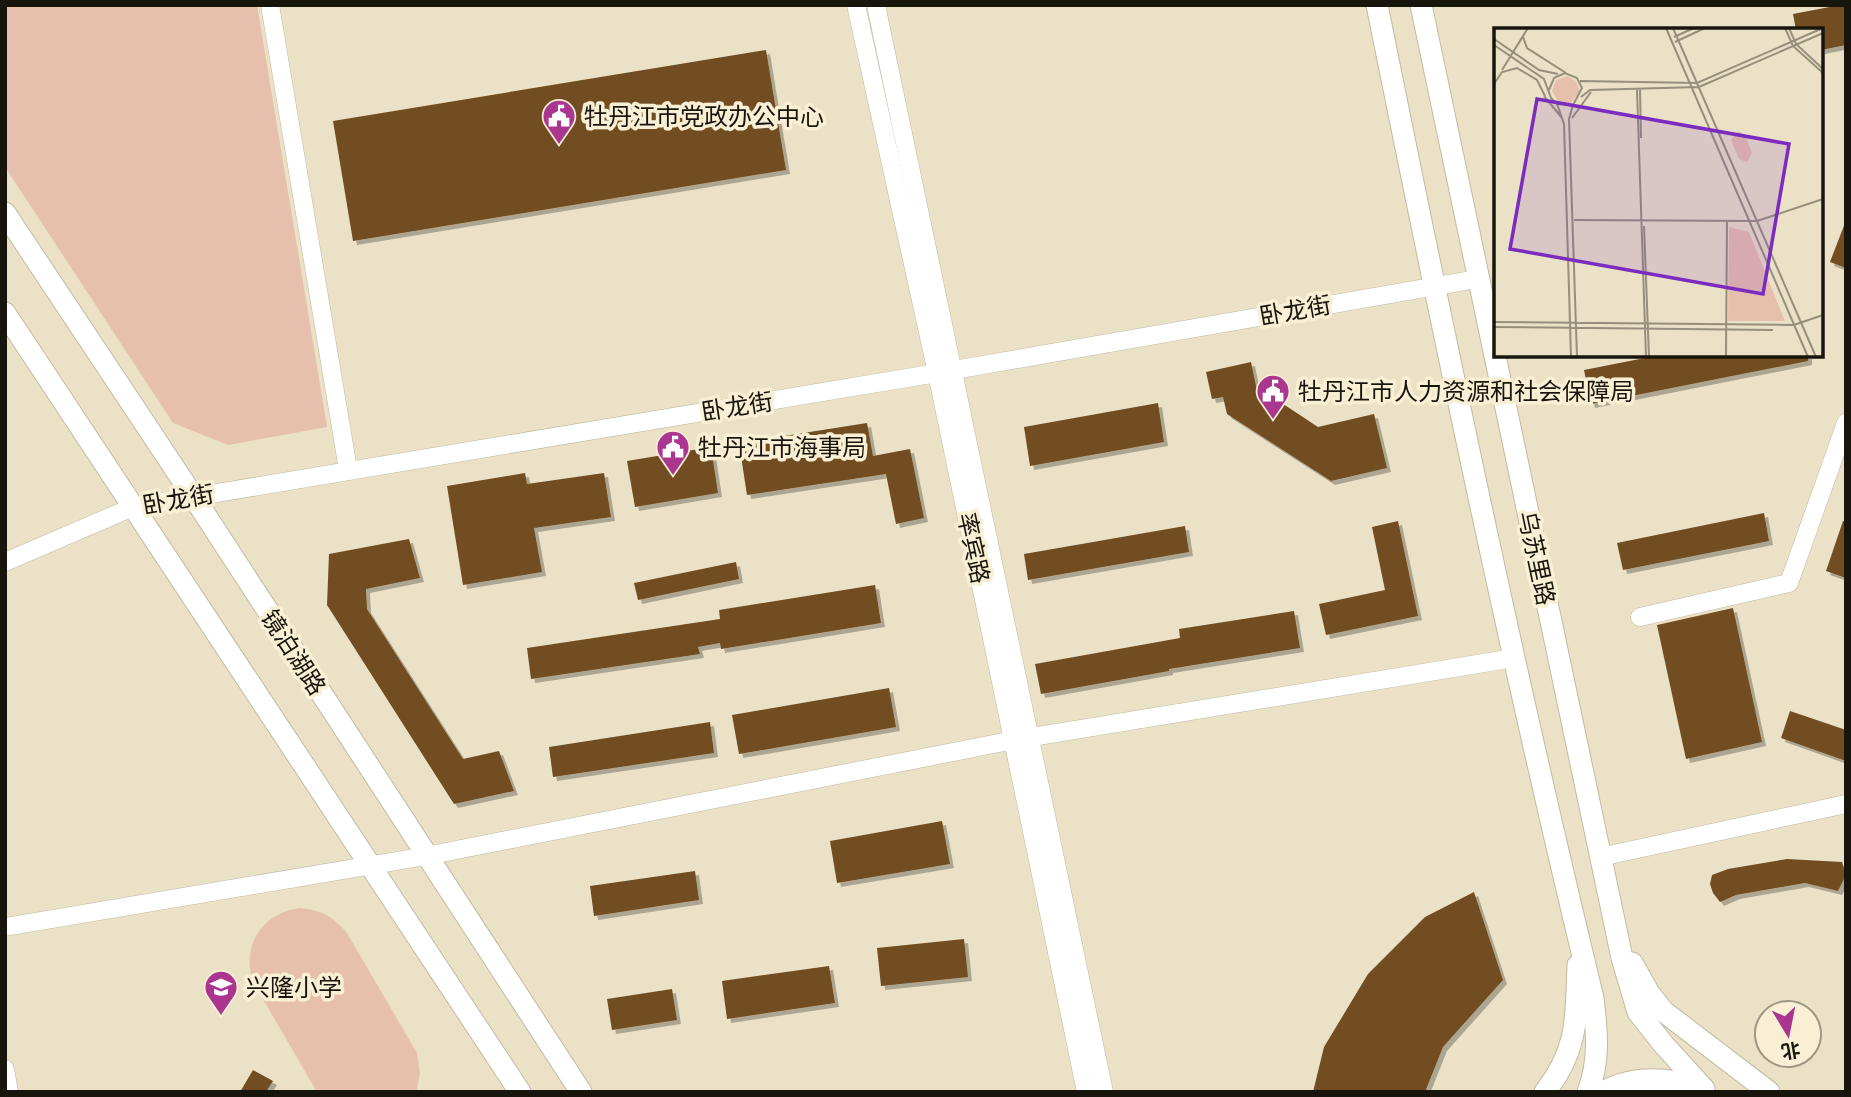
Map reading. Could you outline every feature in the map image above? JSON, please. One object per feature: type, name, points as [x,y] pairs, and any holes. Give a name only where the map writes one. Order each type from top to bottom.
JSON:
[{"type":"main road","name":"乌苏里路","points":[[1377,5],[1433,286],[1514,657],[1593,998],[1598,1044],[1595,1072],[1588,1092]]},
{"type":"main road","name":"乌苏里路","points":[[1421,5],[1617,934],[1638,1012],[1706,1090]]},
{"type":"main road","name":"镜泊湖路","points":[[5,214],[193,496],[581,1092]]},
{"type":"main road","points":[[5,313],[520,1092]]},
{"type":"main road","points":[[1617,934],[1649,993],[1663,1012],[1769,1092]]},
{"type":"main road","points":[[1545,1092],[1569,1055],[1575,1027],[1578,938]]},
{"type":"main road","points":[[1603,1092],[1612,1087],[1642,1080],[1673,1080],[1706,1090]]},
{"type":"street","points":[[270,5],[348,470]]},
{"type":"street","name":"率宾路","points":[[856,5],[945,371]]},
{"type":"street","name":"率宾路","points":[[876,5],[945,371],[1022,739],[1104,1092]]},
{"type":"street","name":"卧龙街","points":[[5,562],[133,507],[1477,279]]},
{"type":"street","points":[[1640,618],[1789,583],[1846,424]]},
{"type":"street","points":[[5,927],[426,856],[1022,739],[1514,657]]},
{"type":"street","name":"率宾路","points":[[1022,739],[1086,1092]]},
{"type":"street","points":[[1600,857],[1846,804]]},
{"type":"street","points":[[5,1069],[9,1092]]},
{"type":"shaded area","points":[[5,5],[257,5],[327,427],[228,445],[173,423],[5,167]]},
{"type":"shaded area","points":[[300,908],[326,915],[347,933],[417,1053],[420,1074],[416,1092],[317,1092],[253,982],[250,968],[253,944],[265,924],[275,916]]},
{"type":"building","points":[[1846,5],[1846,45],[1823,50],[1823,28],[1796,28],[1793,14]]},
{"type":"building","name":"牡丹江市党政办公中心","points":[[766,50],[786,170],[353,241],[333,121]]},
{"type":"building","points":[[1846,224],[1846,268],[1830,262]]},
{"type":"building","points":[[1650,357],[1808,357],[1808,361],[1591,404],[1584,370]]},
{"type":"building","name":"牡丹江市人力资源和社会保障局","points":[[1251,362],[1256,386],[1318,427],[1374,414],[1387,468],[1331,481],[1227,414],[1223,397],[1212,399],[1206,372]]},
{"type":"building","points":[[1158,403],[1164,442],[1030,466],[1024,427]]},
{"type":"building","points":[[867,423],[873,456],[910,449],[924,518],[896,524],[886,474],[747,495],[739,443]]},
{"type":"building","name":"牡丹江市海事局","points":[[711,447],[718,493],[635,507],[627,461]]},
{"type":"building","points":[[525,473],[527,484],[604,473],[611,517],[534,528],[542,572],[463,585],[447,486]]},
{"type":"building","points":[[1764,513],[1769,541],[1623,570],[1617,543]]},
{"type":"building","points":[[1398,521],[1418,616],[1326,635],[1319,604],[1385,590],[1372,527]]},
{"type":"building","points":[[1843,521],[1846,521],[1846,578],[1826,571]]},
{"type":"building","points":[[1185,526],[1189,552],[1028,580],[1024,554]]},
{"type":"building","points":[[409,539],[420,578],[366,589],[367,609],[463,759],[499,751],[514,791],[454,804],[327,605],[329,554]]},
{"type":"building","points":[[736,562],[739,579],[638,600],[634,583]]},
{"type":"building","points":[[875,585],[881,623],[721,649],[720,643],[698,647],[700,654],[531,679],[527,648],[720,619],[719,610]]},
{"type":"building","points":[[1733,608],[1762,742],[1686,759],[1657,625]]},
{"type":"building","points":[[1294,611],[1300,648],[1169,669],[1041,694],[1035,664],[1180,638],[1179,629]]},
{"type":"building","points":[[889,688],[896,727],[739,754],[732,715]]},
{"type":"building","points":[[1790,711],[1846,730],[1846,761],[1781,738]]},
{"type":"building","points":[[710,722],[714,753],[553,777],[549,747]]},
{"type":"building","points":[[942,821],[950,864],[837,883],[830,841]]},
{"type":"building","points":[[1787,859],[1842,862],[1846,875],[1838,891],[1805,883],[1736,895],[1720,902],[1713,893],[1710,884],[1712,875],[1728,869]]},
{"type":"building","points":[[695,871],[699,900],[594,916],[590,886]]},
{"type":"building","points":[[1474,892],[1503,980],[1443,1047],[1425,1092],[1313,1092],[1324,1047],[1368,974],[1425,917]]},
{"type":"building","points":[[964,939],[968,977],[881,986],[877,948]]},
{"type":"building","points":[[829,966],[835,1003],[727,1019],[722,981]]},
{"type":"building","points":[[672,989],[677,1020],[612,1030],[607,999]]},
{"type":"building","points":[[253,1070],[273,1081],[266,1092],[240,1092]]},
{"type":"place","name":"牡丹江市党政办公中心","points":[[559,146]]},
{"type":"place","name":"牡丹江市人力资源和社会保障局","points":[[1273,421]]},
{"type":"place","name":"牡丹江市海事局","points":[[673,477]]},
{"type":"place","name":"兴隆小学","points":[[221,1017]]}]
